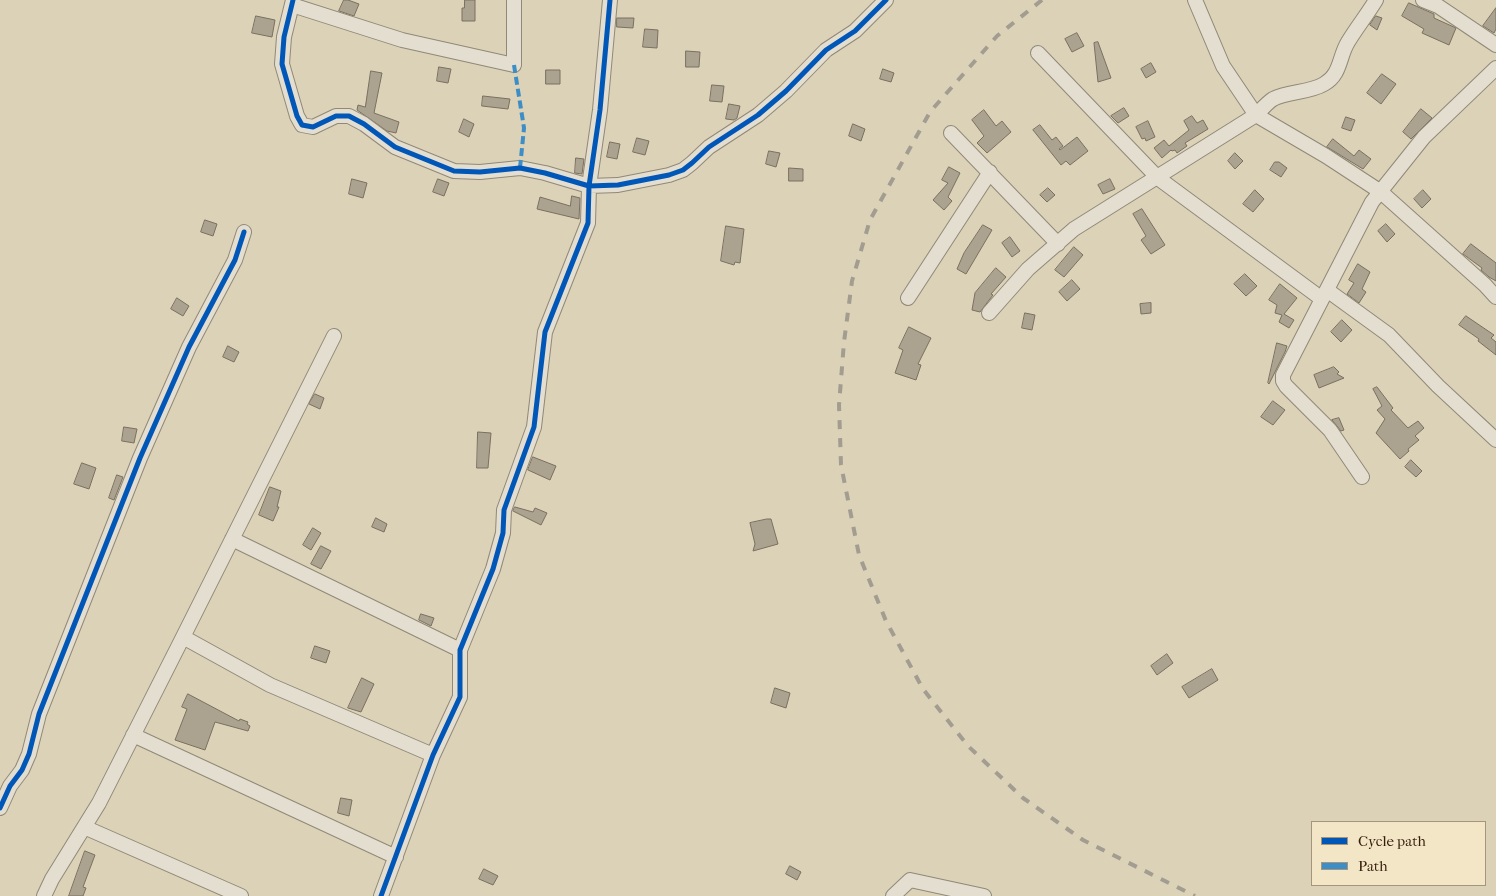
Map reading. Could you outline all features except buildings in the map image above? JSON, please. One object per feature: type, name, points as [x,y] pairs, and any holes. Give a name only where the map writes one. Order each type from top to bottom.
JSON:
[{"type":"street","points":[[514,0],[514,65],[402,40],[292,3],[284,37],[282,64],[297,116],[302,125],[313,127],[336,116],[349,116],[364,124],[395,147],[454,171],[480,172],[520,168],[589,186],[618,185],[683,170],[709,147],[758,115],[786,91],[826,50],[855,31],[886,0]]},
{"type":"street","points":[[381,896],[433,755],[460,697],[460,650],[492,569],[502,534],[504,510],[534,427],[546,332],[588,222],[589,186],[600,110],[610,0]]},
{"type":"street","points":[[1195,0],[1223,66],[1256,115],[1326,156],[1381,192],[1496,297]]},
{"type":"street","points":[[989,313],[1028,269],[1074,229],[1256,115],[1274,99],[1293,93],[1305,92],[1326,84],[1339,69],[1347,43],[1376,0]]},
{"type":"street","points":[[1423,0],[1438,6],[1496,45]]},
{"type":"street","points":[[1038,53],[1158,178],[1325,295],[1388,335],[1438,386],[1496,440]]},
{"type":"street","points":[[1362,477],[1330,430],[1283,381],[1282,375],[1372,202],[1424,137],[1496,70]]},
{"type":"street","points":[[950,133],[1058,244]]},
{"type":"street","points":[[908,298],[990,172]]},
{"type":"street","points":[[0,808],[10,786],[22,770],[29,754],[39,714],[140,458],[189,348],[235,260],[244,232]]},
{"type":"street","points":[[44,896],[52,879],[98,803],[334,336]]},
{"type":"street","points":[[232,539],[460,650]]},
{"type":"street","points":[[183,637],[270,686],[433,755]]},
{"type":"street","points":[[133,735],[396,857]]},
{"type":"street","points":[[84,827],[241,896]]},
{"type":"street","points":[[893,896],[910,880],[984,896]]},
{"type":"railway","points":[[1042,0],[997,36],[930,112],[870,220],[852,281],[844,342],[839,405],[841,465],[859,555],[886,621],[923,689],[968,746],[1023,798],[1083,840],[1195,896]]},
{"type":"marked path","points":[[514,65],[524,128],[520,168]]},
{"type":"cycle path","points":[[293,0],[284,37],[282,64],[297,116],[302,125],[313,127],[336,116],[349,116],[364,124],[395,147],[454,171],[480,172],[520,168],[589,186],[618,185],[669,175],[683,170],[709,147],[758,115],[786,91],[826,50],[855,31],[886,0]]},
{"type":"cycle path","points":[[381,896],[433,755],[460,697],[460,650],[493,569],[503,533],[504,510],[534,427],[545,332],[588,223],[589,186],[600,110],[610,0]]},
{"type":"cycle path","points":[[0,808],[10,786],[22,770],[29,754],[39,714],[140,458],[189,347],[235,260],[244,232]]}]
